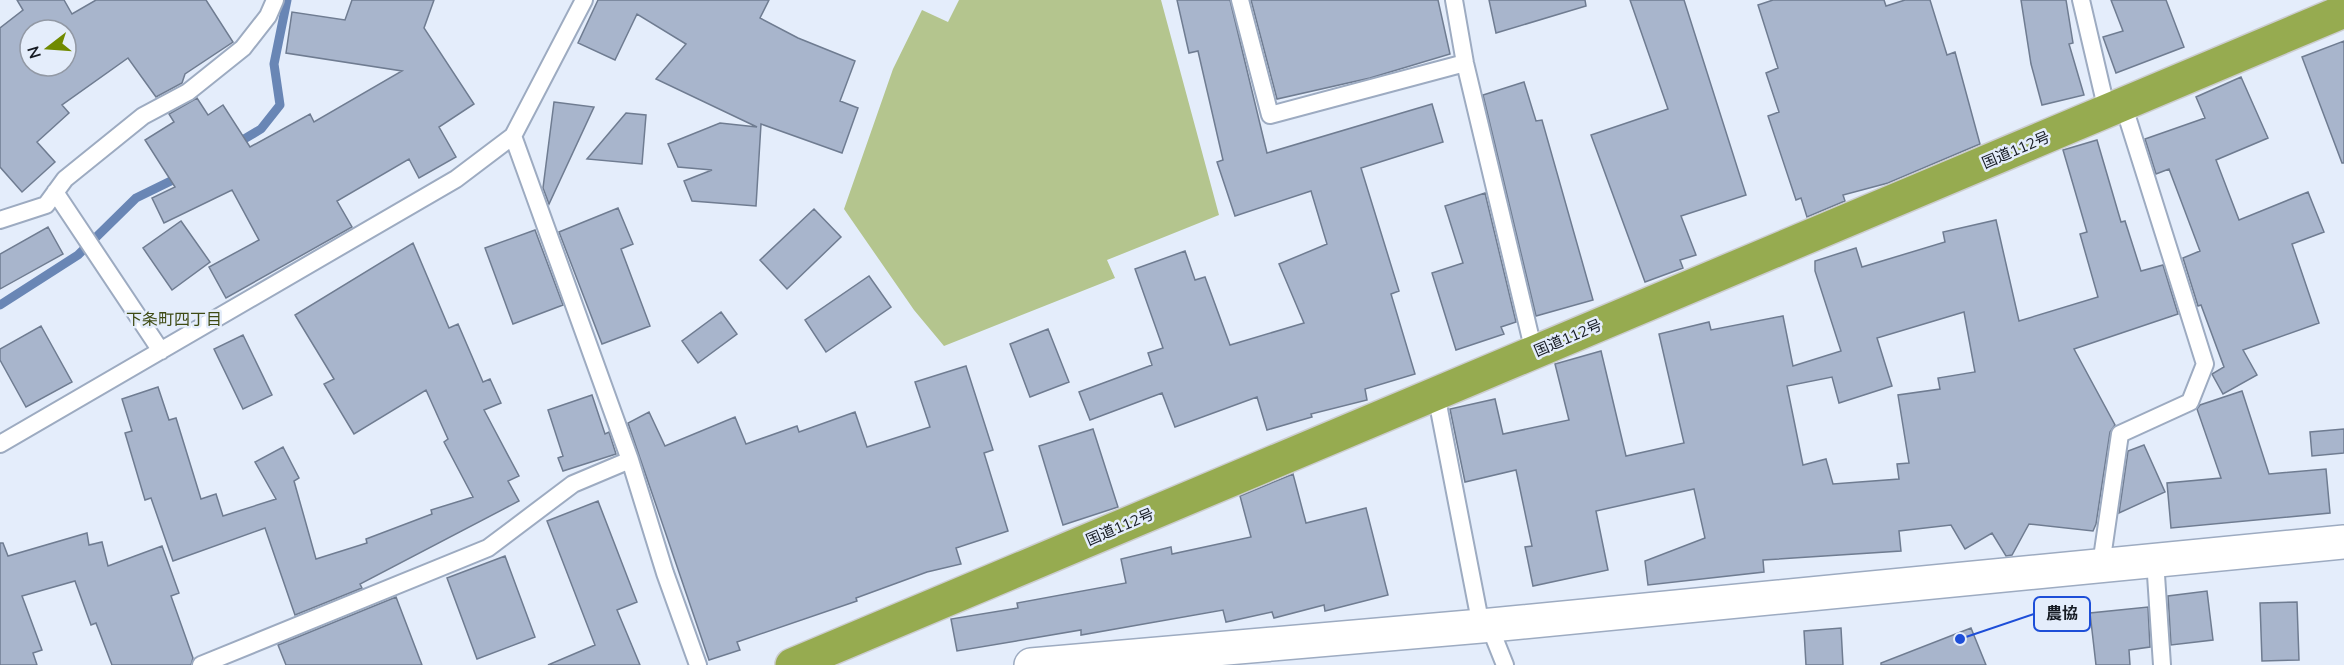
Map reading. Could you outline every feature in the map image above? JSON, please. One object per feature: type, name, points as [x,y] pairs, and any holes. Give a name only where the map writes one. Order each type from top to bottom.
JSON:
[{"type":"highway","name":"国道112号","points":[[792,665],[2344,11]]},
{"type":"street","points":[[1030,665],[1485,626],[2344,542]]},
{"type":"lane","points":[[0,220],[46,205],[65,179],[143,116],[188,92],[243,48],[268,16],[276,0]]},
{"type":"lane","points":[[0,444],[456,179],[513,136],[584,0]]},
{"type":"lane","points":[[1240,0],[1270,115],[1465,63]]},
{"type":"lane","points":[[1454,0],[1465,63],[1534,352]]},
{"type":"lane","points":[[2081,0],[2115,108],[2205,364],[2190,402],[2120,434],[2101,566]]},
{"type":"lane","points":[[513,136],[630,460],[665,573],[699,665]]},
{"type":"lane","points":[[55,192],[161,351]]},
{"type":"lane","points":[[1436,394],[1485,626],[1505,665]]},
{"type":"lane","points":[[201,665],[488,548],[573,484],[630,460]]},
{"type":"lane","points":[[2155,560],[2162,665]]},
{"type":"green space","points":[[959,0],[1161,0],[1219,215],[1107,260],[1115,278],[944,346],[914,310],[844,209],[893,69],[922,10],[948,22]]},
{"type":"building","points":[[17,0],[64,0],[72,14],[96,0],[206,0],[233,42],[185,74],[182,83],[156,97],[128,58],[62,105],[69,113],[37,142],[55,162],[22,192],[0,167],[0,28],[23,10]]},
{"type":"building","points":[[352,0],[434,0],[424,28],[474,104],[439,127],[456,157],[419,178],[409,159],[337,201],[352,227],[226,298],[209,267],[259,240],[232,190],[164,223],[152,198],[175,187],[145,140],[174,122],[169,114],[197,98],[208,115],[223,105],[250,147],[310,114],[314,122],[402,71],[286,53],[292,12],[345,20]]},
{"type":"building","points":[[598,0],[769,0],[760,18],[798,38],[855,61],[840,101],[858,108],[842,153],[761,124],[756,206],[692,201],[684,181],[712,170],[678,167],[668,144],[720,123],[757,127],[656,79],[686,44],[637,14],[615,60],[578,43]]},
{"type":"building","points":[[1177,0],[1230,0],[1267,153],[1432,104],[1443,142],[1361,168],[1399,291],[1391,294],[1415,374],[1365,389],[1367,400],[1311,414],[1312,417],[1267,430],[1257,397],[1175,427],[1162,393],[1090,420],[1079,392],[1152,365],[1148,353],[1163,348],[1135,269],[1185,251],[1195,280],[1205,277],[1230,345],[1304,323],[1279,264],[1327,244],[1311,191],[1235,216],[1217,162],[1223,160],[1198,51],[1189,53]]},
{"type":"building","points":[[1251,0],[1438,0],[1450,54],[1370,78],[1277,99]]},
{"type":"building","points":[[1489,0],[1585,0],[1586,6],[1496,33]]},
{"type":"building","points":[[1630,0],[1684,0],[1746,195],[1681,216],[1696,255],[1680,260],[1683,268],[1645,282],[1591,135],[1668,109]]},
{"type":"building","points":[[1773,0],[1884,0],[1886,6],[1905,0],[1930,0],[1947,55],[1955,52],[1980,144],[1888,183],[1843,195],[1845,201],[1807,217],[1801,198],[1796,200],[1768,116],[1779,112],[1766,73],[1778,68],[1758,5]]},
{"type":"building","points":[[2021,0],[2066,0],[2073,43],[2069,44],[2084,95],[2042,105],[2031,64]]},
{"type":"building","points":[[2111,0],[2166,0],[2184,47],[2116,73],[2103,37],[2123,31]]},
{"type":"building","points":[[2344,41],[2344,163],[2342,163],[2302,57]]},
{"type":"building","points":[[2241,77],[2268,138],[2216,160],[2239,220],[2308,192],[2324,232],[2292,244],[2319,323],[2243,350],[2257,375],[2223,394],[2212,374],[2224,367],[2201,305],[2198,306],[2183,258],[2200,251],[2169,169],[2156,174],[2145,139],[2205,118],[2196,97]]},
{"type":"building","points":[[1524,82],[1536,121],[1542,120],[1593,300],[1536,316],[1483,95]]},
{"type":"building","points":[[554,102],[594,107],[549,204],[543,188]]},
{"type":"building","points":[[626,113],[646,115],[642,164],[587,159]]},
{"type":"building","points":[[2097,140],[2121,222],[2125,221],[2141,271],[2163,265],[2178,314],[2074,349],[2115,425],[2110,432],[2093,531],[2029,524],[2012,555],[2006,556],[1992,533],[1965,549],[1951,525],[1899,531],[1901,551],[1763,560],[1764,572],[1648,585],[1645,561],[1705,538],[1694,489],[1596,511],[1608,570],[1533,586],[1525,547],[1532,546],[1516,470],[1465,482],[1450,409],[1495,399],[1503,434],[1569,420],[1555,364],[1601,351],[1626,456],[1684,443],[1659,334],[1709,322],[1711,330],[1783,316],[1793,366],[1841,351],[1815,271],[1815,261],[1856,248],[1862,267],[1945,242],[1943,232],[1996,220],[2019,321],[2098,297],[2080,234],[2087,232],[2063,150]],"holes":[[[1964,312],[1975,372],[1938,378],[1940,389],[1898,395],[1909,463],[1897,464],[1899,479],[1833,484],[1826,459],[1803,465],[1787,386],[1832,377],[1839,403],[1892,386],[1877,338]]]},
{"type":"building","points":[[1485,193],[1516,322],[1501,327],[1504,334],[1456,350],[1432,273],[1463,263],[1445,206]]},
{"type":"building","points":[[618,208],[633,244],[621,249],[650,326],[602,344],[559,232]]},
{"type":"building","points":[[814,209],[841,237],[787,289],[760,260]]},
{"type":"building","points":[[181,221],[210,262],[172,290],[143,248]]},
{"type":"building","points":[[48,227],[63,254],[0,289],[0,254]]},
{"type":"building","points":[[535,230],[563,305],[513,324],[485,248]]},
{"type":"building","points":[[413,243],[449,328],[458,324],[483,382],[490,379],[501,403],[484,410],[519,476],[508,481],[519,501],[360,584],[362,588],[295,615],[265,528],[173,561],[151,498],[145,500],[125,433],[132,431],[122,399],[158,387],[169,420],[176,418],[201,499],[216,494],[223,516],[276,499],[255,462],[283,447],[299,478],[294,481],[316,559],[367,543],[366,539],[432,514],[431,510],[473,497],[444,442],[448,439],[426,390],[354,434],[324,384],[334,379],[295,315]]},
{"type":"building","points":[[869,276],[891,307],[826,352],[805,320]]},
{"type":"building","points":[[721,312],[737,334],[698,363],[682,341]]},
{"type":"building","points":[[41,326],[72,382],[26,407],[0,360],[0,349]]},
{"type":"building","points":[[1048,329],[1069,382],[1030,397],[1010,344]]},
{"type":"building","points":[[243,335],[272,395],[243,409],[214,349]]},
{"type":"building","points":[[966,366],[993,450],[984,453],[1008,531],[956,548],[961,564],[927,572],[856,598],[857,601],[737,642],[740,650],[709,660],[628,423],[649,412],[665,446],[735,417],[746,444],[797,426],[799,432],[855,412],[867,447],[930,427],[915,382]]},
{"type":"building","points":[[2242,391],[2269,474],[2326,469],[2330,513],[2171,528],[2167,483],[2221,478],[2197,409],[2200,405]]},
{"type":"building","points":[[592,395],[605,434],[609,432],[616,454],[563,471],[558,458],[563,456],[548,410]]},
{"type":"building","points":[[1093,429],[1118,507],[1063,525],[1039,446]]},
{"type":"building","points":[[2344,429],[2344,453],[2312,456],[2310,432]]},
{"type":"building","points":[[2144,445],[2165,492],[2119,513],[2128,451]]},
{"type":"building","points":[[1293,474],[1306,523],[1366,508],[1388,595],[1325,611],[1324,605],[1274,618],[1272,612],[1226,622],[1223,610],[1081,635],[1081,630],[957,651],[951,619],[1018,608],[1017,603],[1126,583],[1121,559],[1171,547],[1172,554],[1251,537],[1240,496]]},
{"type":"building","points":[[598,501],[637,602],[617,610],[640,665],[548,665],[595,645],[547,521]]},
{"type":"building","points":[[87,533],[89,545],[102,542],[108,566],[162,546],[179,593],[171,596],[193,658],[191,665],[112,665],[96,623],[91,625],[75,581],[22,596],[42,650],[33,653],[37,665],[0,665],[0,543],[3,543],[8,556]]},
{"type":"building","points":[[505,556],[535,637],[477,659],[447,578]]},
{"type":"building","points":[[2207,591],[2213,640],[2171,645],[2168,596]]},
{"type":"building","points":[[396,597],[422,665],[286,665],[278,645]]},
{"type":"building","points":[[2297,602],[2299,660],[2262,661],[2260,603]]},
{"type":"building","points":[[2148,607],[2150,647],[2129,650],[2130,665],[2096,665],[2090,613]]},
{"type":"building","points":[[1841,628],[1843,665],[1806,665],[1804,631]]},
{"type":"building","points":[[1971,628],[1986,665],[1881,665],[1881,663]]},
{"type":"waterway","points":[[234,145],[261,129],[280,105],[274,64],[287,0]]},
{"type":"waterway","points":[[0,305],[78,255],[136,198],[181,176]]},
{"type":"place","name":"農協","points":[[1960,639]]},
{"type":"district","name":"下条町四丁目","points":[[174,319]]}]
